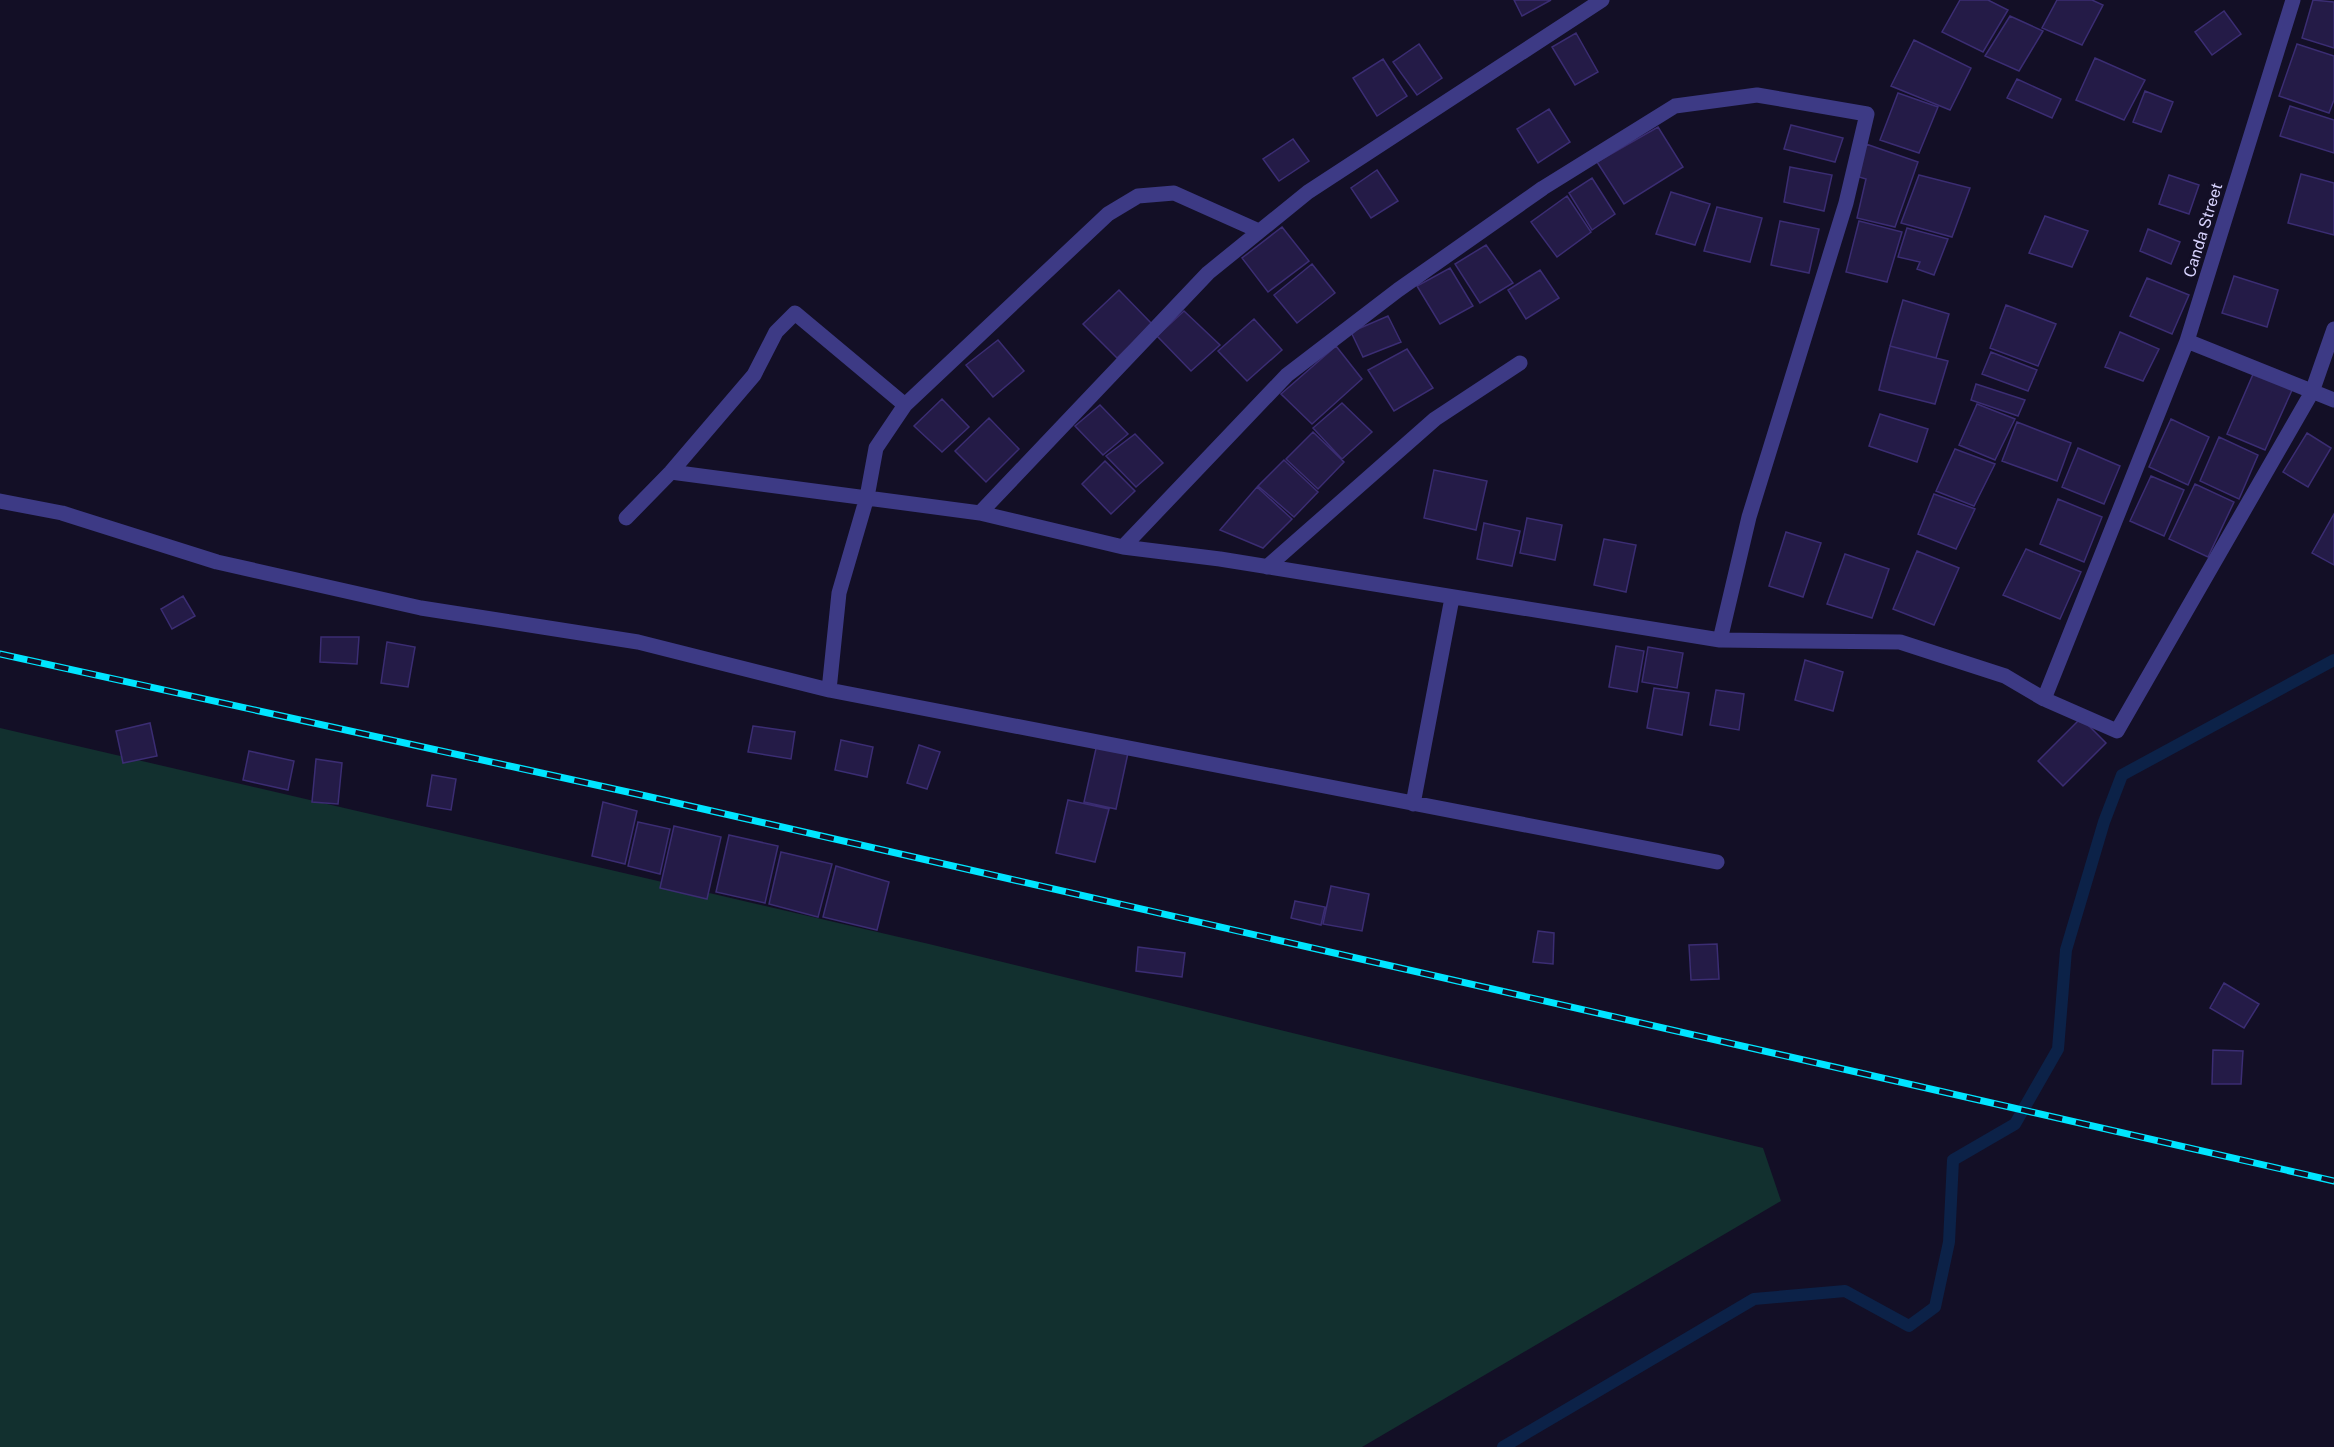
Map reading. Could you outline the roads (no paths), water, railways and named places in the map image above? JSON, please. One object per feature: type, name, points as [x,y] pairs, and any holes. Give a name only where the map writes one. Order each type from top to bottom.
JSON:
[{"type":"street","points":[[980,513],[1111,378],[1208,273],[1308,192],[1602,0]]},
{"type":"street","name":"Canda Street","points":[[2044,699],[2187,340],[2293,0]]},
{"type":"street","points":[[1123,548],[1287,375],[1398,290],[1524,201],[1675,106],[1757,95],[1867,114],[1846,203],[1749,517],[1720,640]]},
{"type":"street","points":[[829,690],[838,593],[867,497],[876,448],[905,405],[1108,214],[1138,196],[1174,193],[1259,231]]},
{"type":"street","points":[[626,518],[671,471],[754,375],[776,332],[795,313],[905,405]]},
{"type":"street","points":[[671,471],[980,513],[1123,548],[1267,567],[1720,640],[1900,642],[2005,676],[2044,699],[2117,731],[2312,392],[2334,329]]},
{"type":"street","points":[[2187,340],[2334,400]]},
{"type":"street","points":[[1267,567],[1435,419],[1520,363]]},
{"type":"street","points":[[0,501],[62,513],[217,562],[421,608],[638,642],[829,690],[1717,862]]},
{"type":"street","points":[[1413,804],[1452,598]]},
{"type":"waterway","points":[[1503,1447],[1754,1299],[1845,1291],[1909,1326],[1935,1307],[1949,1242],[1953,1160],[2015,1124],[2058,1049],[2066,950],[2104,822],[2122,775],[2334,660]]},
{"type":"railway","points":[[0,654],[646,796],[2334,1181]]}]
